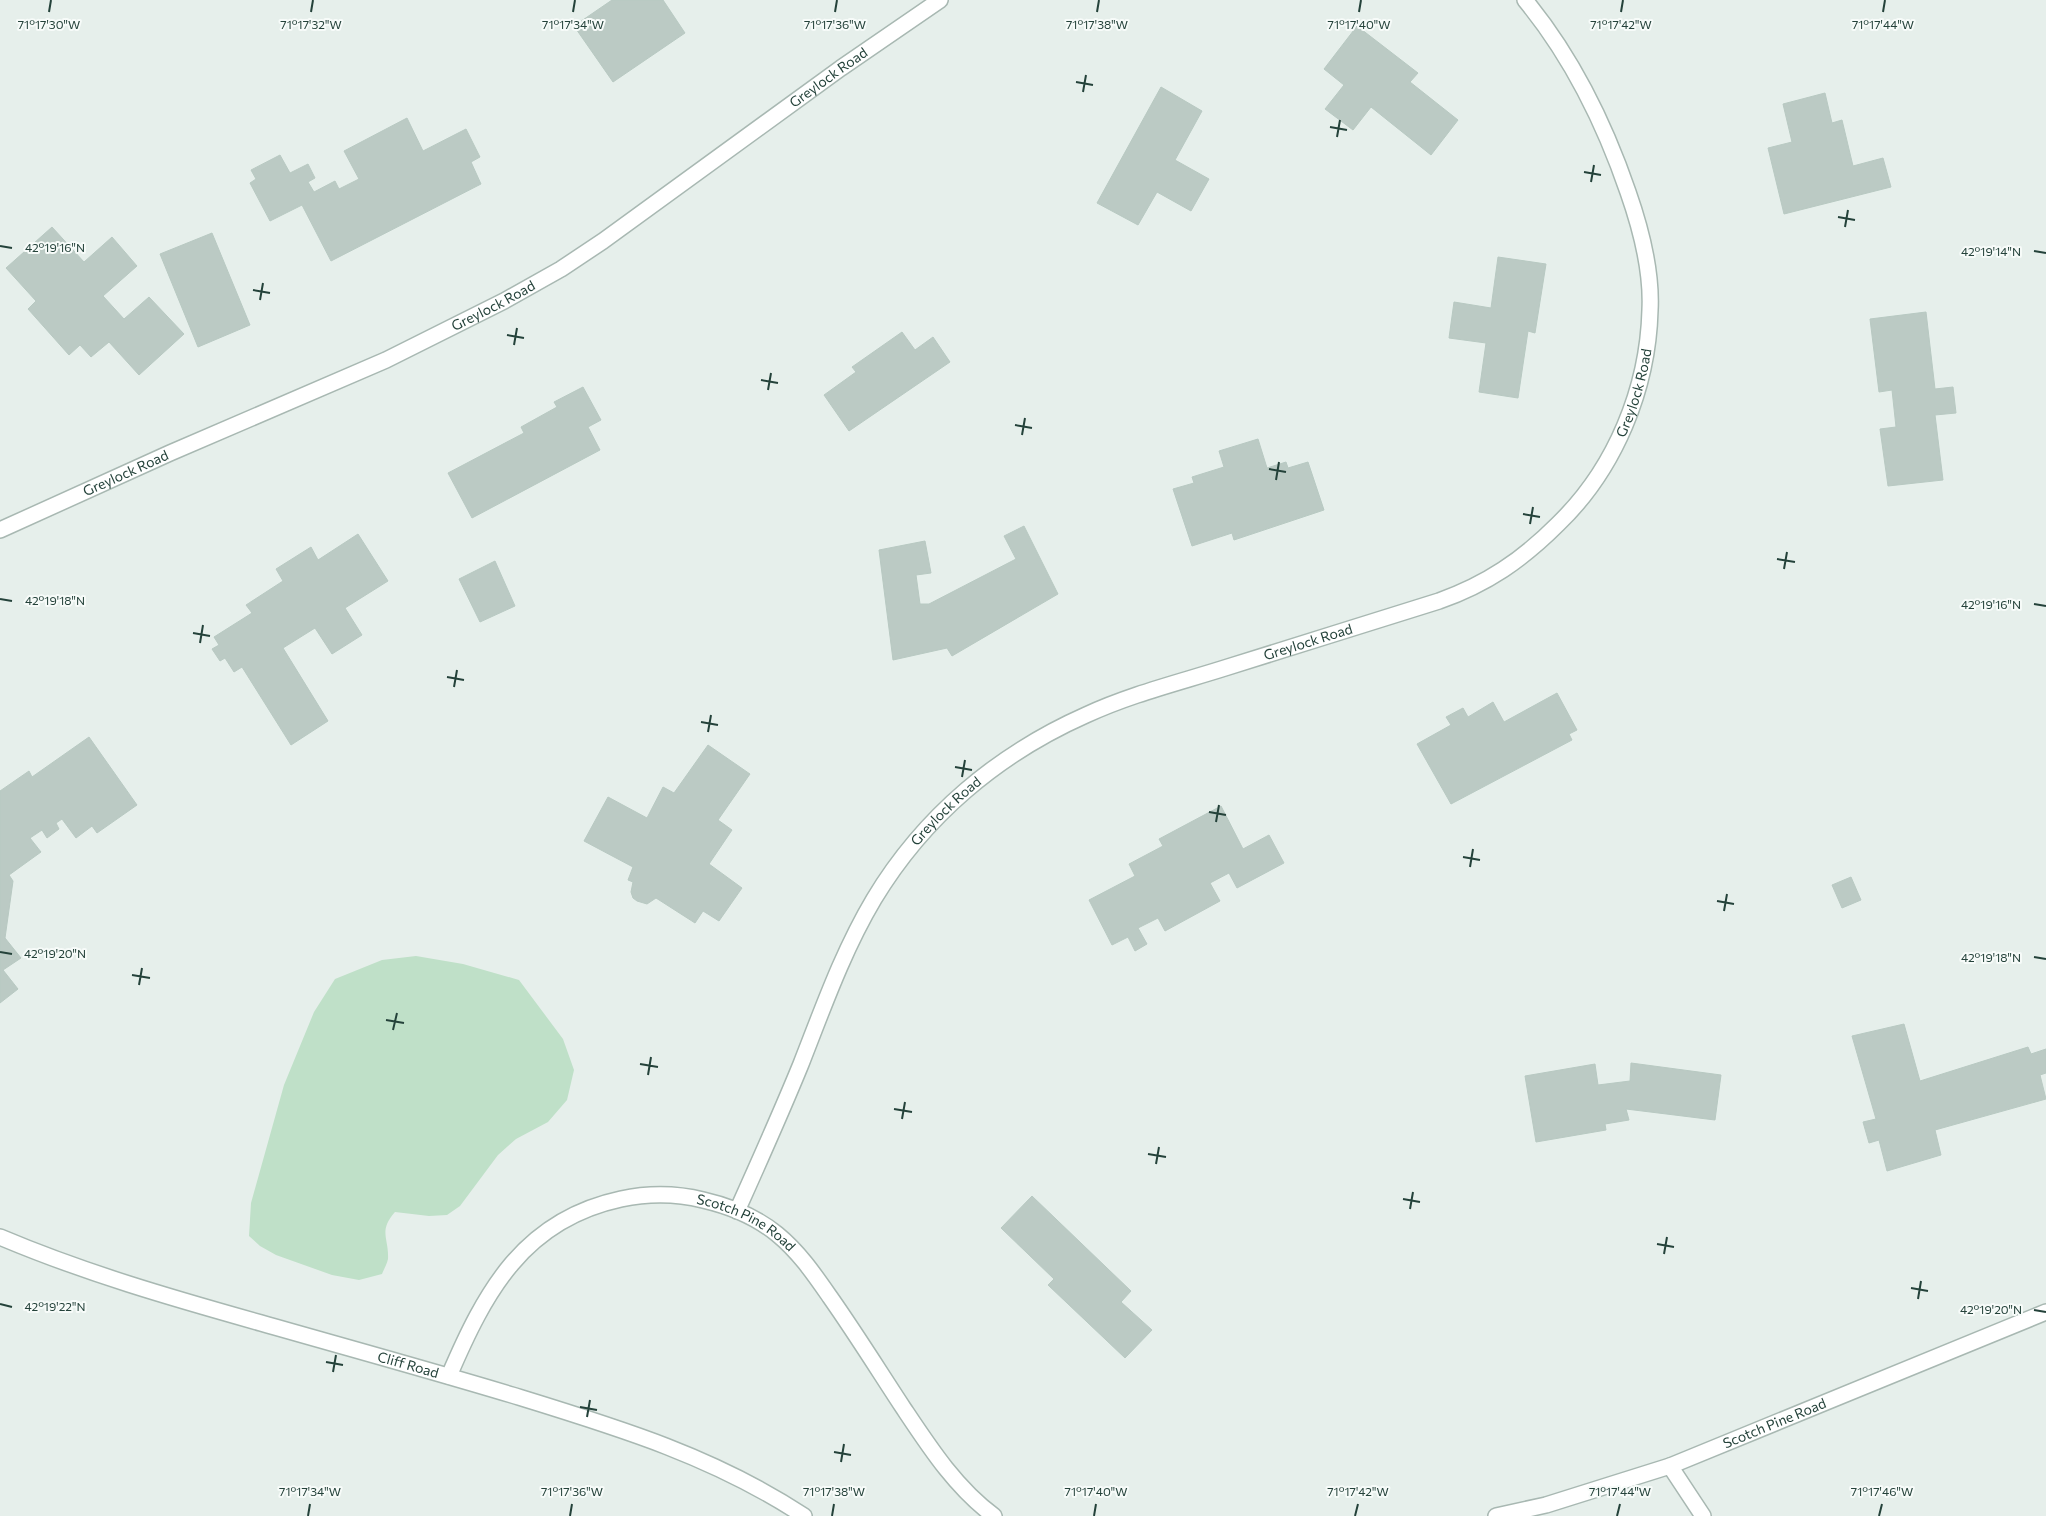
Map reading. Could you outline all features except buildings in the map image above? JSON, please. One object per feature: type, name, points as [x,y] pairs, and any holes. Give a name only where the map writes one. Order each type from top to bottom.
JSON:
[{"type":"street","name":"Greylock Road","points":[[0,530],[170,453],[394,356],[504,301],[603,241],[841,68],[940,0]]},
{"type":"street","name":"Greylock Road","points":[[737,1211],[782,1109],[836,974],[859,925],[909,849],[939,815],[968,788],[1003,761],[1043,736],[1107,706],[1439,601],[1476,586],[1505,569],[1546,536],[1578,504],[1602,470],[1629,415],[1642,374],[1650,308],[1646,266],[1634,210],[1603,125],[1555,39],[1525,0]]},
{"type":"street","name":"Scotch Pine Road","points":[[448,1376],[477,1315],[499,1278],[525,1248],[557,1226],[601,1204],[651,1194],[690,1197],[737,1211],[756,1220],[776,1233],[792,1247],[807,1265],[933,1453],[967,1493],[994,1516]]},
{"type":"street","name":"Cliff Road","points":[[0,1237],[71,1265],[133,1286],[448,1376],[616,1427],[659,1442],[724,1470],[781,1501],[804,1516]]},
{"type":"street","name":"Scotch Pine Road","points":[[1496,1516],[1546,1505],[1670,1466],[2046,1312]]},
{"type":"street","points":[[1670,1466],[1703,1516]]},
{"type":"green space","points":[[416,956],[463,964],[519,980],[563,1039],[574,1070],[567,1100],[548,1122],[516,1139],[498,1155],[460,1206],[447,1215],[429,1216],[395,1212],[387,1224],[388,1259],[382,1274],[359,1280],[332,1275],[276,1255],[260,1246],[249,1236],[251,1203],[284,1085],[314,1012],[335,979],[382,960]]}]
